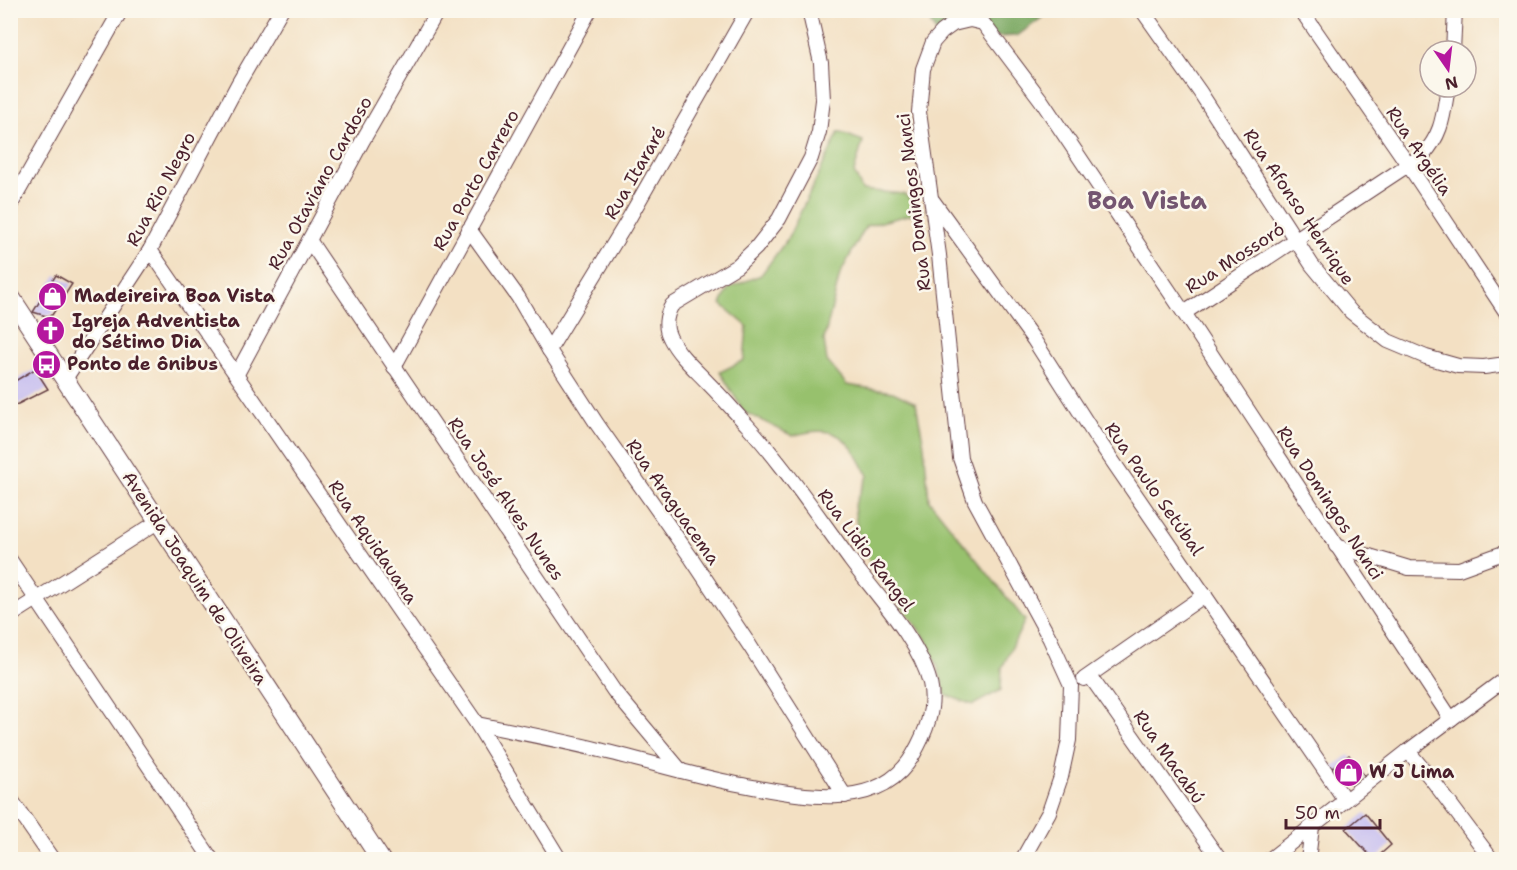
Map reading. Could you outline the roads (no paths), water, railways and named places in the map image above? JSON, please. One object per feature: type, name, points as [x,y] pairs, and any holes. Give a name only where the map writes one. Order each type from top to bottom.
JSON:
[{"type":"main road","name":"Avenida Joaquim de Oliveira","points":[[10,296],[381,860]]},
{"type":"street","points":[[10,206],[122,10]]},
{"type":"street","name":"Rua Rio Negro","points":[[65,379],[150,250],[280,10]]},
{"type":"street","name":"Rua Otaviano Cardoso","points":[[237,374],[363,140],[438,10]]},
{"type":"street","name":"Rua Porto Carrero","points":[[394,367],[590,10]]},
{"type":"street","name":"Rua Itararé","points":[[549,350],[641,198],[748,10]]},
{"type":"street","name":"Rua Lidio Rangel","points":[[477,724],[540,736],[681,771],[801,796],[845,796],[879,788],[896,777],[908,764],[922,741],[929,722],[932,698],[930,684],[904,631],[765,446],[684,359],[668,336],[666,315],[672,305],[736,266],[756,248],[779,219],[811,159],[819,132],[823,100],[820,63],[809,10]]},
{"type":"street","name":"Rua Afonso Henrique","points":[[1142,10],[1200,92],[1312,265],[1351,312],[1388,341],[1426,357],[1458,366],[1484,367],[1506,364]]},
{"type":"street","name":"Rua Argélia","points":[[1301,10],[1506,312]]},
{"type":"street","points":[[1454,39],[1455,10]]},
{"type":"street","name":"Rua Domingos Nanci","points":[[1022,860],[1050,812],[1061,777],[1069,740],[1071,685],[1050,639],[975,501],[960,458],[932,199],[919,112],[923,69],[933,42],[953,24],[970,20],[983,24],[1041,100],[1184,313],[1450,719]]},
{"type":"street","name":"Rua Mossoró","points":[[1184,313],[1423,155],[1435,142],[1443,120],[1446,99]]},
{"type":"street","name":"Rua Paulo Setúbal","points":[[932,199],[1034,340],[1094,434],[1345,800]]},
{"type":"street","name":"Rua Araguacema","points":[[469,230],[518,297],[597,424],[718,597],[845,796]]},
{"type":"street","name":"Rua José Alves Nunes","points":[[309,240],[614,691],[681,771]]},
{"type":"street","name":"Rua Aquidauana","points":[[150,250],[477,724],[560,860]]},
{"type":"street","points":[[10,616],[159,521]]},
{"type":"street","points":[[1336,546],[1409,567],[1460,569],[1506,552]]},
{"type":"street","points":[[10,560],[212,860]]},
{"type":"street","points":[[1071,685],[1090,676],[1205,595]]},
{"type":"street","name":"Rua Macabú","points":[[1090,676],[1220,860]]},
{"type":"street","points":[[1269,860],[1506,678]]},
{"type":"street","points":[[1408,751],[1492,860]]},
{"type":"street","points":[[10,798],[52,860]]},
{"type":"street","points":[[1308,860],[1312,828]]},
{"type":"place","name":"Madeireira Boa Vista","points":[[53,296]]},
{"type":"place","name":"Igreja Adventista do Sétimo Dia","points":[[51,331]]},
{"type":"place","name":"Ponto de ônibus","points":[[46,364]]},
{"type":"place","name":"W J Lima","points":[[1348,772]]},
{"type":"district","name":"Boa Vista","points":[[1147,201]]}]
